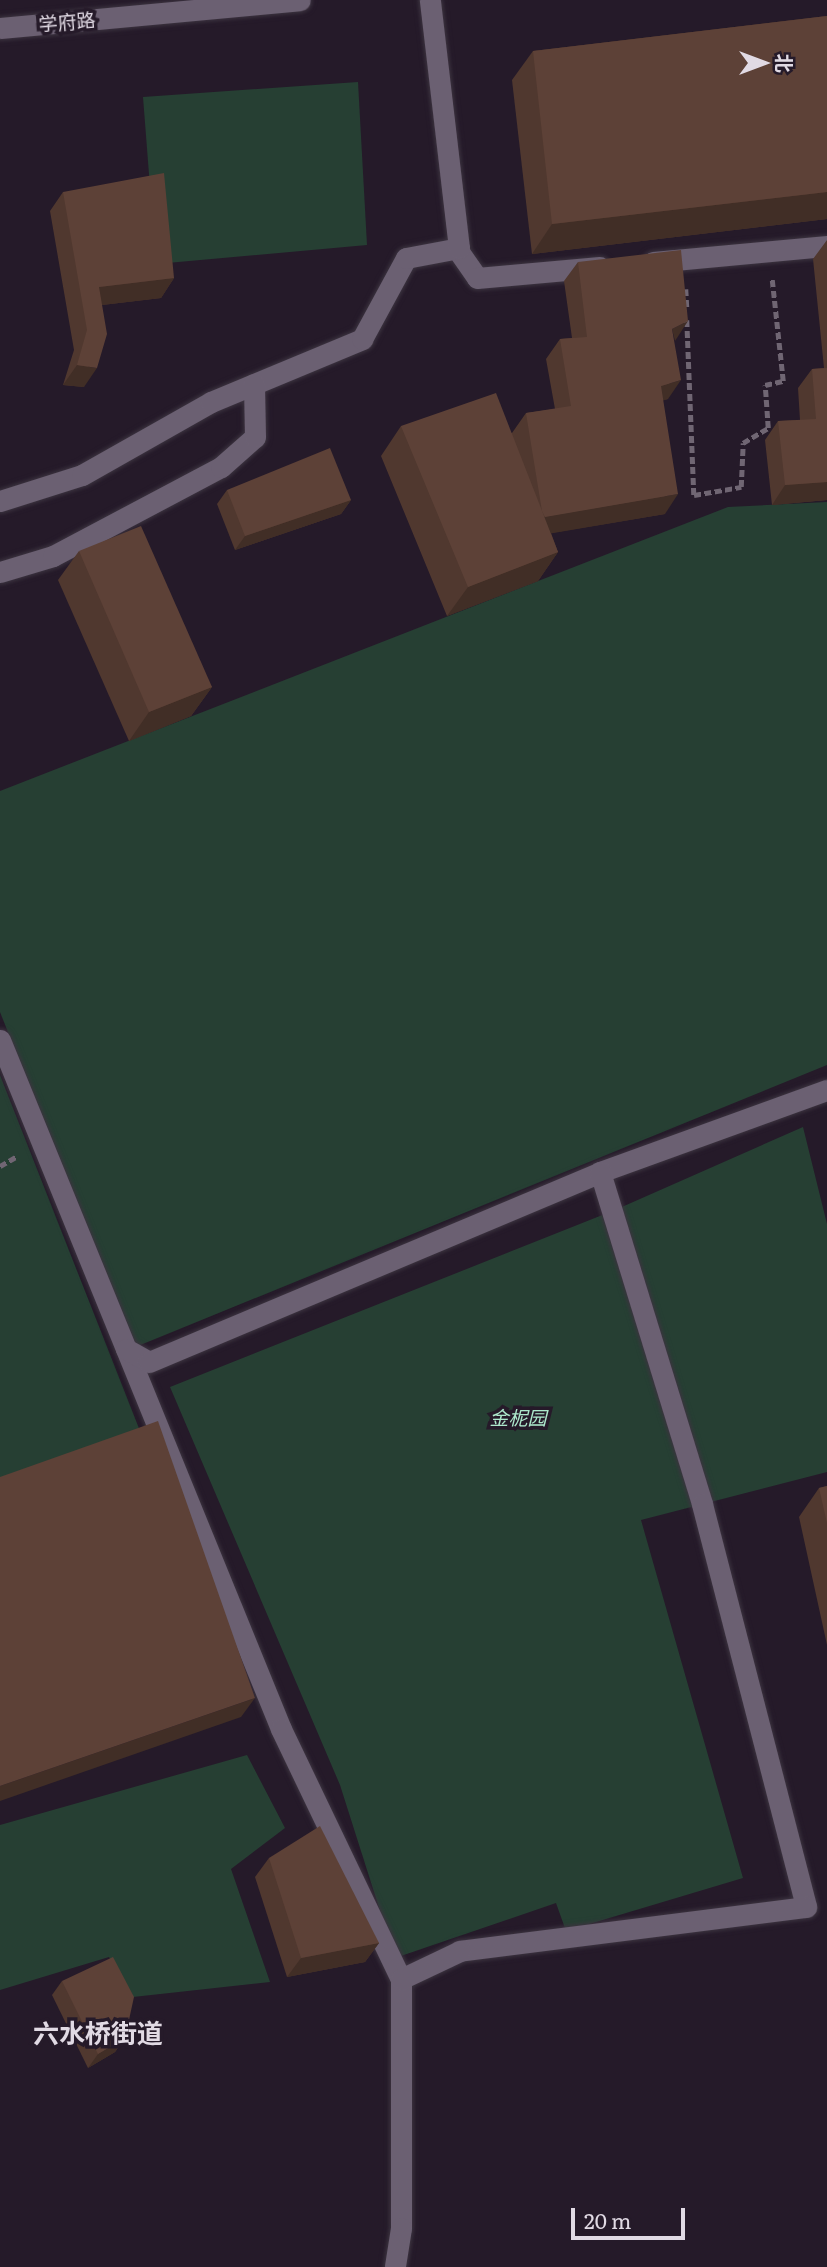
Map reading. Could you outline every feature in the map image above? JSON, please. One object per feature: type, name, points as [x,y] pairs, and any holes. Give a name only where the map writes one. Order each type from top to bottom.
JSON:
[{"type":"street","name":"学府路","points":[[0,28],[300,0]]},
{"type":"street","points":[[430,0],[457,249],[477,278],[827,246]]},
{"type":"street","points":[[0,501],[82,475],[211,402],[362,339],[406,258],[457,249]]},
{"type":"street","points":[[0,572],[53,556],[221,467],[255,437],[254,384]]},
{"type":"street","points":[[0,1040],[281,1729],[401,1979],[401,2228],[395,2267]]},
{"type":"street","points":[[126,1349],[149,1362],[600,1172],[827,1090]]},
{"type":"street","points":[[401,1979],[460,1951],[817,1906],[702,1504],[615,1210],[600,1172]]},
{"type":"path","points":[[685,259],[694,495],[741,487],[743,443],[768,428],[765,385],[783,381],[769,251]]},
{"type":"green space","points":[[358,82],[367,245],[156,264],[143,97]]},
{"type":"green space","points":[[827,502],[827,1065],[133,1348],[0,1012],[0,791],[728,507]]},
{"type":"green space","points":[[0,1075],[144,1441],[0,1490]]},
{"type":"green space","name":"金柅园","points":[[803,1127],[827,1224],[827,1472],[641,1520],[743,1878],[566,1931],[556,1903],[395,1958],[340,1785],[170,1387],[615,1210]]},
{"type":"green space","points":[[247,1755],[285,1828],[231,1869],[270,1982],[133,1997],[109,1957],[0,1990],[0,1825]]},
{"type":"building","points":[[827,16],[827,192],[552,224],[533,51]]},
{"type":"building","points":[[164,173],[174,278],[99,287],[107,334],[97,368],[77,365],[87,330],[63,192]]},
{"type":"building","points":[[681,250],[688,321],[672,329],[681,380],[661,386],[678,494],[545,517],[526,413],[571,406],[560,339],[587,337],[578,262]]},
{"type":"building","points":[[827,368],[827,482],[785,485],[778,421],[816,419],[812,369]]},
{"type":"building","points":[[496,393],[558,552],[468,587],[401,426]]},
{"type":"building","points":[[330,448],[351,500],[245,536],[227,490]]},
{"type":"building","points":[[141,526],[212,687],[149,712],[79,551]]},
{"type":"building","points":[[158,1421],[255,1698],[0,1786],[0,1477]]},
{"type":"building","points":[[827,1486],[827,1523],[819,1488]]},
{"type":"building","points":[[320,1826],[379,1943],[301,1958],[269,1858]]},
{"type":"building","points":[[113,1957],[134,1997],[125,2038],[98,2054],[62,1981]]},
{"type":"district","name":"六水桥街道","points":[[98,2032]]}]
